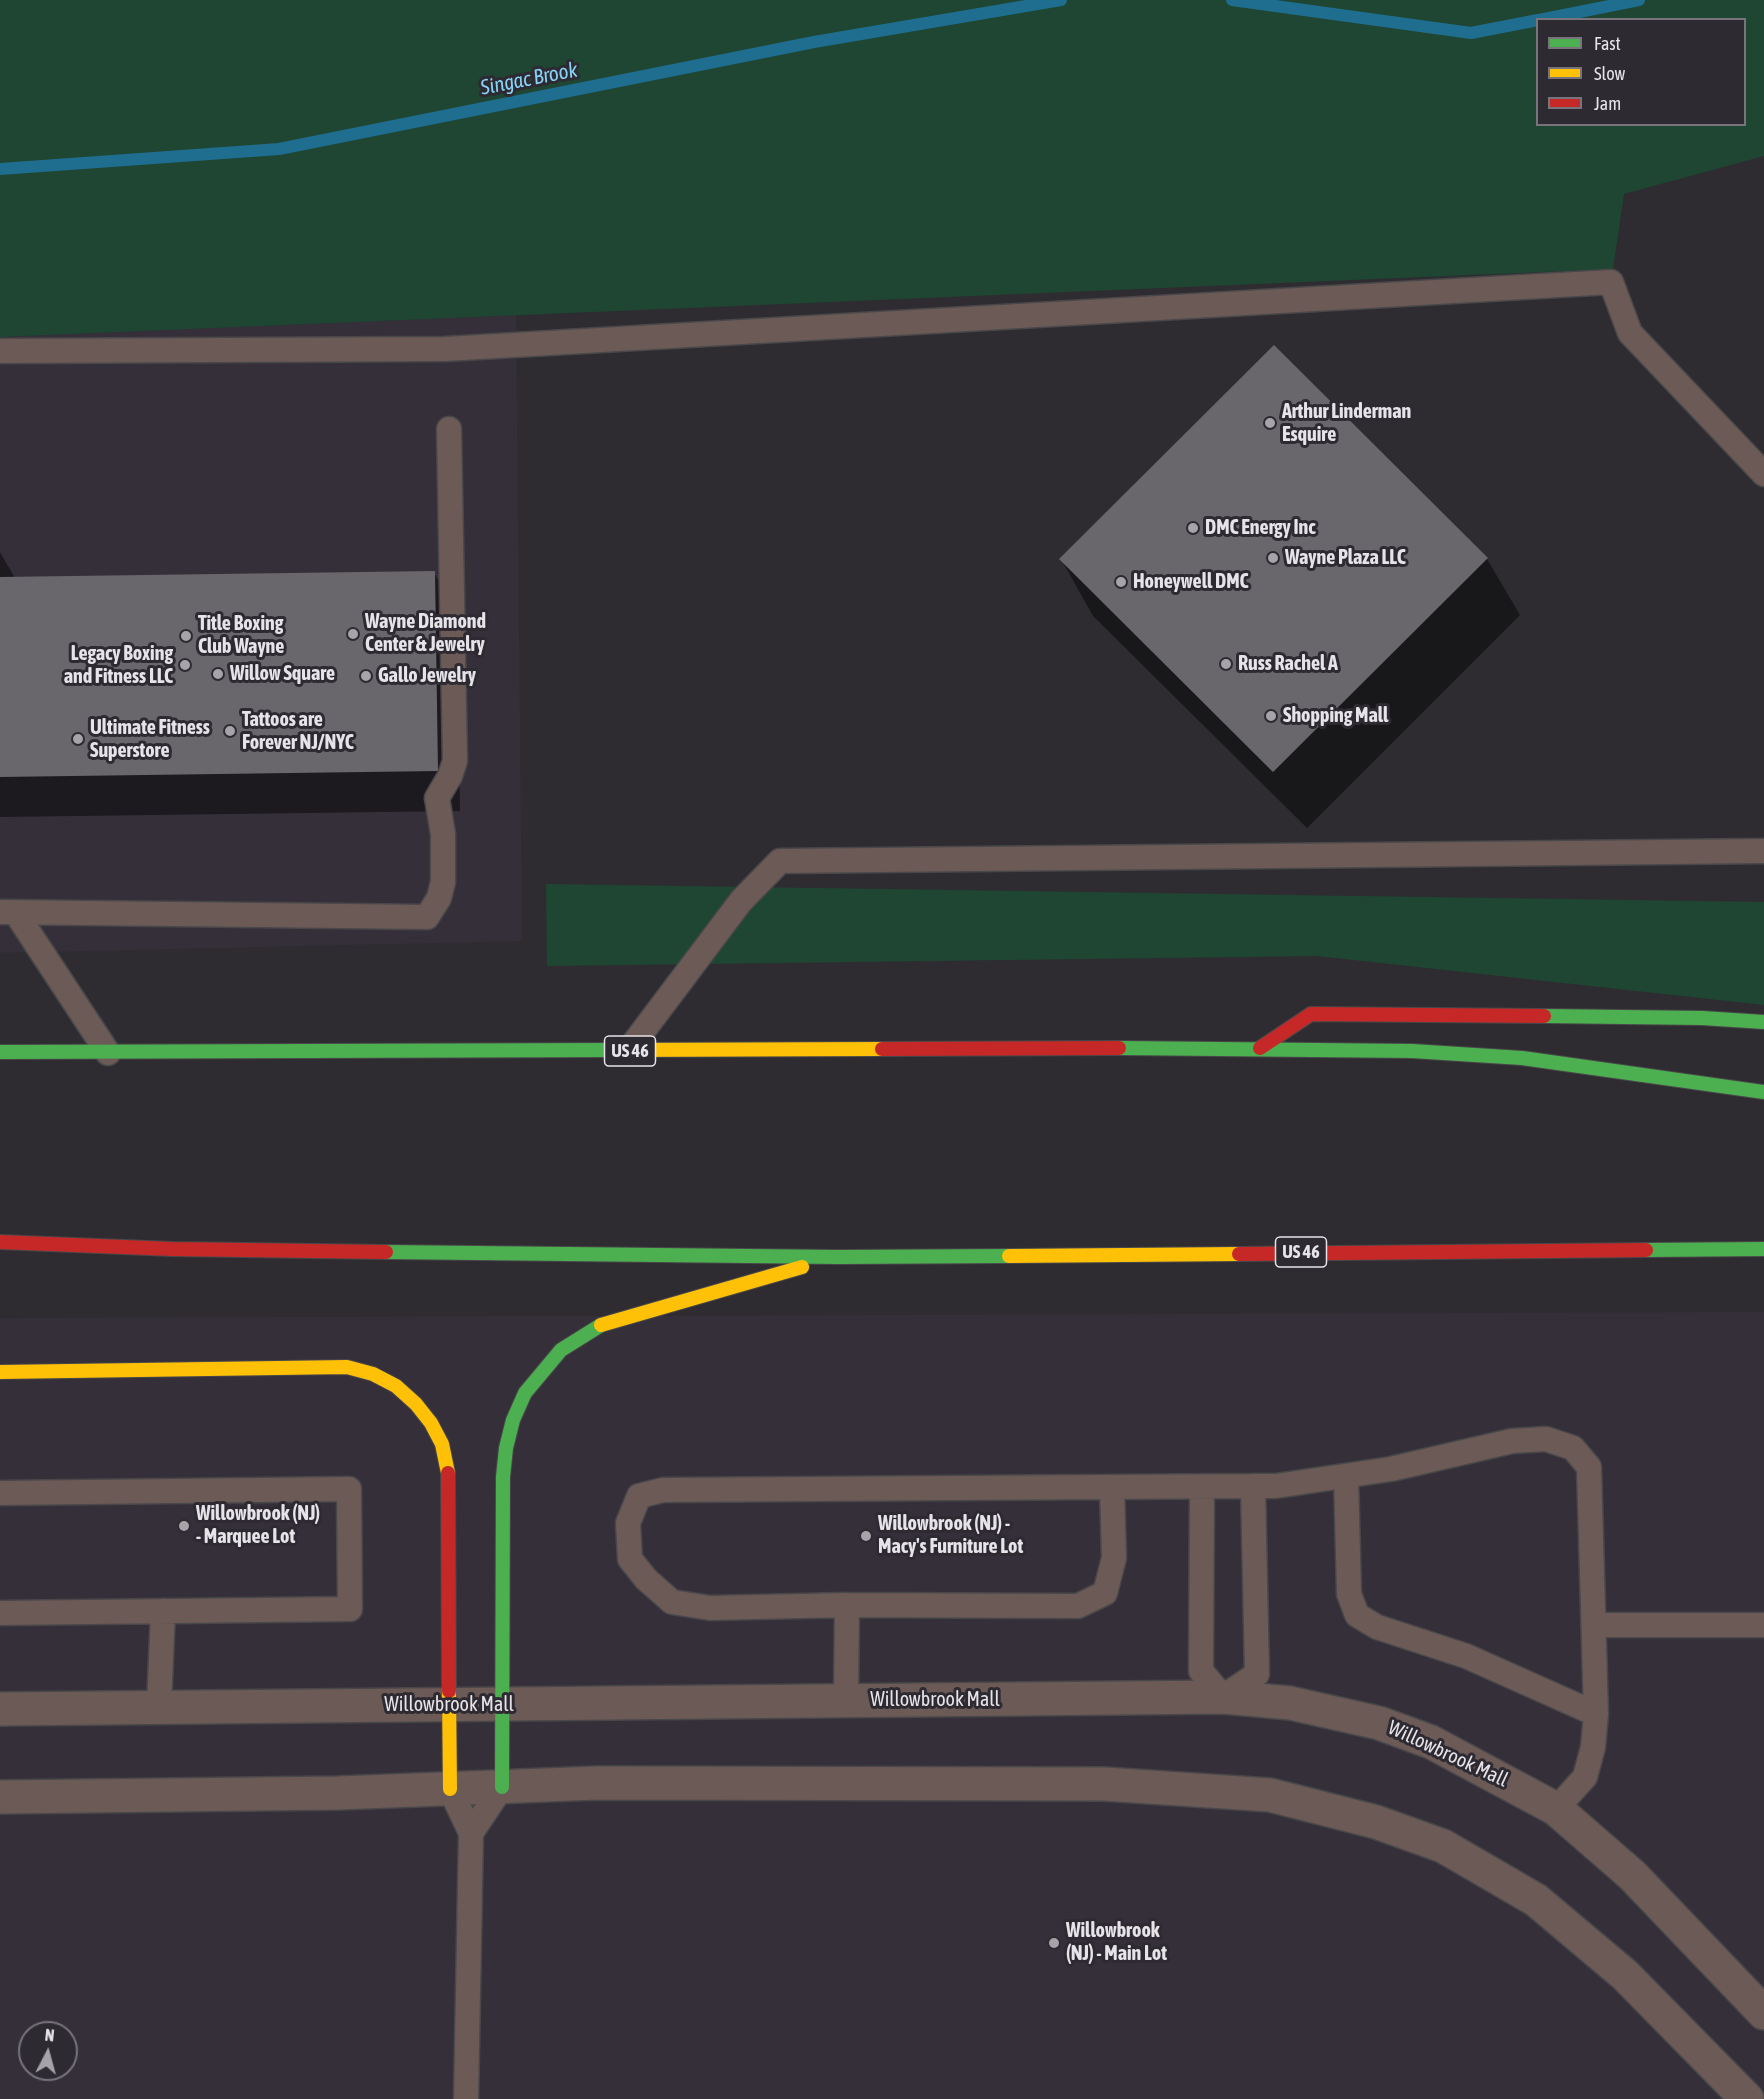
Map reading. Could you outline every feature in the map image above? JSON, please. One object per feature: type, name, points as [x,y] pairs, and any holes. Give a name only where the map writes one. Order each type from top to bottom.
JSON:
[{"type":"highway","points":[[1260,1048],[1311,1014],[1702,1018],[1764,1022]]},
{"type":"highway","name":"US 46","points":[[0,1052],[1260,1048],[1412,1051],[1521,1058],[1692,1080],[1764,1092]]},
{"type":"highway","name":"US 46","points":[[0,1242],[172,1249],[838,1257],[1764,1249]]},
{"type":"highway","points":[[502,1787],[506,1448],[513,1420],[521,1402],[542,1370],[561,1350],[583,1334],[607,1322],[838,1257]]},
{"type":"highway","points":[[0,1372],[347,1367],[396,1386],[416,1404],[431,1423],[442,1444],[448,1468],[450,1789]]},
{"type":"street","name":"Willowbrook Mall","points":[[0,1709],[1223,1697],[1290,1703],[1379,1723],[1441,1747],[1556,1809],[1632,1875],[1764,2013]]},
{"type":"street","points":[[0,1797],[338,1793],[597,1783],[1104,1784],[1270,1795],[1376,1822],[1443,1846],[1536,1900],[1625,1975],[1747,2099]]},
{"type":"lane","points":[[0,351],[445,349],[1611,282],[1630,333],[1764,474]]},
{"type":"lane","points":[[8,913],[428,917],[439,898],[443,882],[443,834],[437,798],[450,776],[455,761],[449,429]]},
{"type":"lane","points":[[628,1051],[741,901],[780,861],[1764,850]]},
{"type":"lane","points":[[8,913],[108,1053]]},
{"type":"lane","points":[[1112,1487],[1114,1558],[1105,1593],[1078,1606],[847,1605],[710,1608],[672,1602],[646,1579],[630,1559],[628,1523],[639,1496],[663,1490],[1202,1486],[1276,1486],[1391,1469],[1512,1442],[1546,1439],[1573,1448],[1589,1467],[1594,1625],[1596,1714],[1593,1747],[1585,1777],[1556,1809]]},
{"type":"lane","points":[[1346,1476],[1349,1594],[1357,1615],[1377,1627],[1466,1656],[1596,1714]]},
{"type":"lane","points":[[1202,1486],[1201,1671],[1223,1697],[1257,1674],[1252,1486]]},
{"type":"lane","points":[[0,1493],[349,1489],[350,1609],[0,1613]]},
{"type":"lane","points":[[846,1700],[847,1605]]},
{"type":"lane","points":[[159,1706],[163,1611]]},
{"type":"lane","points":[[1594,1625],[1764,1625]]},
{"type":"lane","points":[[471,1833],[502,1787]]},
{"type":"lane","points":[[450,1789],[471,1833],[466,2099]]},
{"type":"shaded area","points":[[516,315],[522,941],[0,953],[0,337]]},
{"type":"shaded area","points":[[1764,1312],[1764,2099],[0,2099],[0,1318]]},
{"type":"green space","points":[[0,0],[1764,0],[1764,156],[1624,194],[1613,269],[0,337]]},
{"type":"green space","points":[[546,884],[1764,902],[1764,1005],[1317,956],[547,966]]},
{"type":"building","name":"Wayne Plaza LLC","points":[[1274,345],[1488,558],[1273,772],[1059,559]]},
{"type":"building","name":"Willow Square","points":[[435,571],[438,771],[0,777],[0,577]]},
{"type":"waterway","name":"Singac Brook","points":[[0,169],[279,149],[814,42],[1061,0]]},
{"type":"waterway","name":"Singac Brook","points":[[1232,0],[1471,33],[1536,20]]},
{"type":"waterway","name":"Singac Brook","points":[[1549,18],[1639,0]]},
{"type":"traffic: fast","points":[[1544,1016],[1702,1018],[1764,1022]]},
{"type":"traffic: fast","points":[[1119,1048],[1412,1051],[1522,1058],[1764,1092]]},
{"type":"traffic: fast","points":[[0,1052],[614,1050]]},
{"type":"traffic: fast","points":[[1646,1250],[1764,1249]]},
{"type":"traffic: fast","points":[[386,1252],[838,1257],[1009,1256]]},
{"type":"traffic: fast","points":[[502,1787],[503,1477],[506,1448],[513,1420],[525,1393],[561,1350],[601,1325]]},
{"type":"traffic: slow","points":[[614,1050],[882,1049]]},
{"type":"traffic: slow","points":[[1009,1256],[1239,1254]]},
{"type":"traffic: slow","points":[[601,1325],[802,1267]]},
{"type":"traffic: slow","points":[[0,1372],[347,1367],[373,1374],[396,1386],[416,1404],[431,1423],[442,1444],[448,1473]]},
{"type":"traffic: slow","points":[[449,1691],[450,1789]]},
{"type":"traffic: jam","points":[[1260,1048],[1311,1014],[1544,1016]]},
{"type":"traffic: jam","points":[[882,1049],[1119,1048]]},
{"type":"traffic: jam","points":[[0,1242],[172,1249],[386,1252]]},
{"type":"traffic: jam","points":[[1239,1254],[1646,1250]]},
{"type":"traffic: jam","points":[[448,1473],[449,1691]]},
{"type":"place","name":"Arthur Linderman Esquire","points":[[1270,423]]},
{"type":"place","name":"DMC Energy Inc","points":[[1193,528]]},
{"type":"place","name":"Wayne Plaza LLC","points":[[1273,558]]},
{"type":"place","name":"Honeywell DMC","points":[[1121,582]]},
{"type":"place","name":"Wayne Diamond Center & Jewelry","points":[[353,634]]},
{"type":"place","name":"Title Boxing Club Wayne","points":[[186,636]]},
{"type":"place","name":"Russ Rachel A","points":[[1226,664]]},
{"type":"place","name":"Legacy Boxing and Fitness LLC","points":[[185,665]]},
{"type":"place","name":"Willow Square","points":[[218,674]]},
{"type":"place","name":"Gallo Jewelry","points":[[366,676]]},
{"type":"place","name":"Shopping Mall","points":[[1271,716]]},
{"type":"place","name":"Tattoos are Forever NJ/NYC","points":[[230,731]]},
{"type":"place","name":"Ultimate Fitness Superstore","points":[[78,739]]},
{"type":"place","name":"Willowbrook (NJ) - Marquee Lot","points":[[184,1526]]},
{"type":"place","name":"Willowbrook (NJ) - Macy's Furniture Lot","points":[[866,1536]]},
{"type":"place","name":"Willowbrook (NJ) - Main Lot","points":[[1054,1943]]}]
